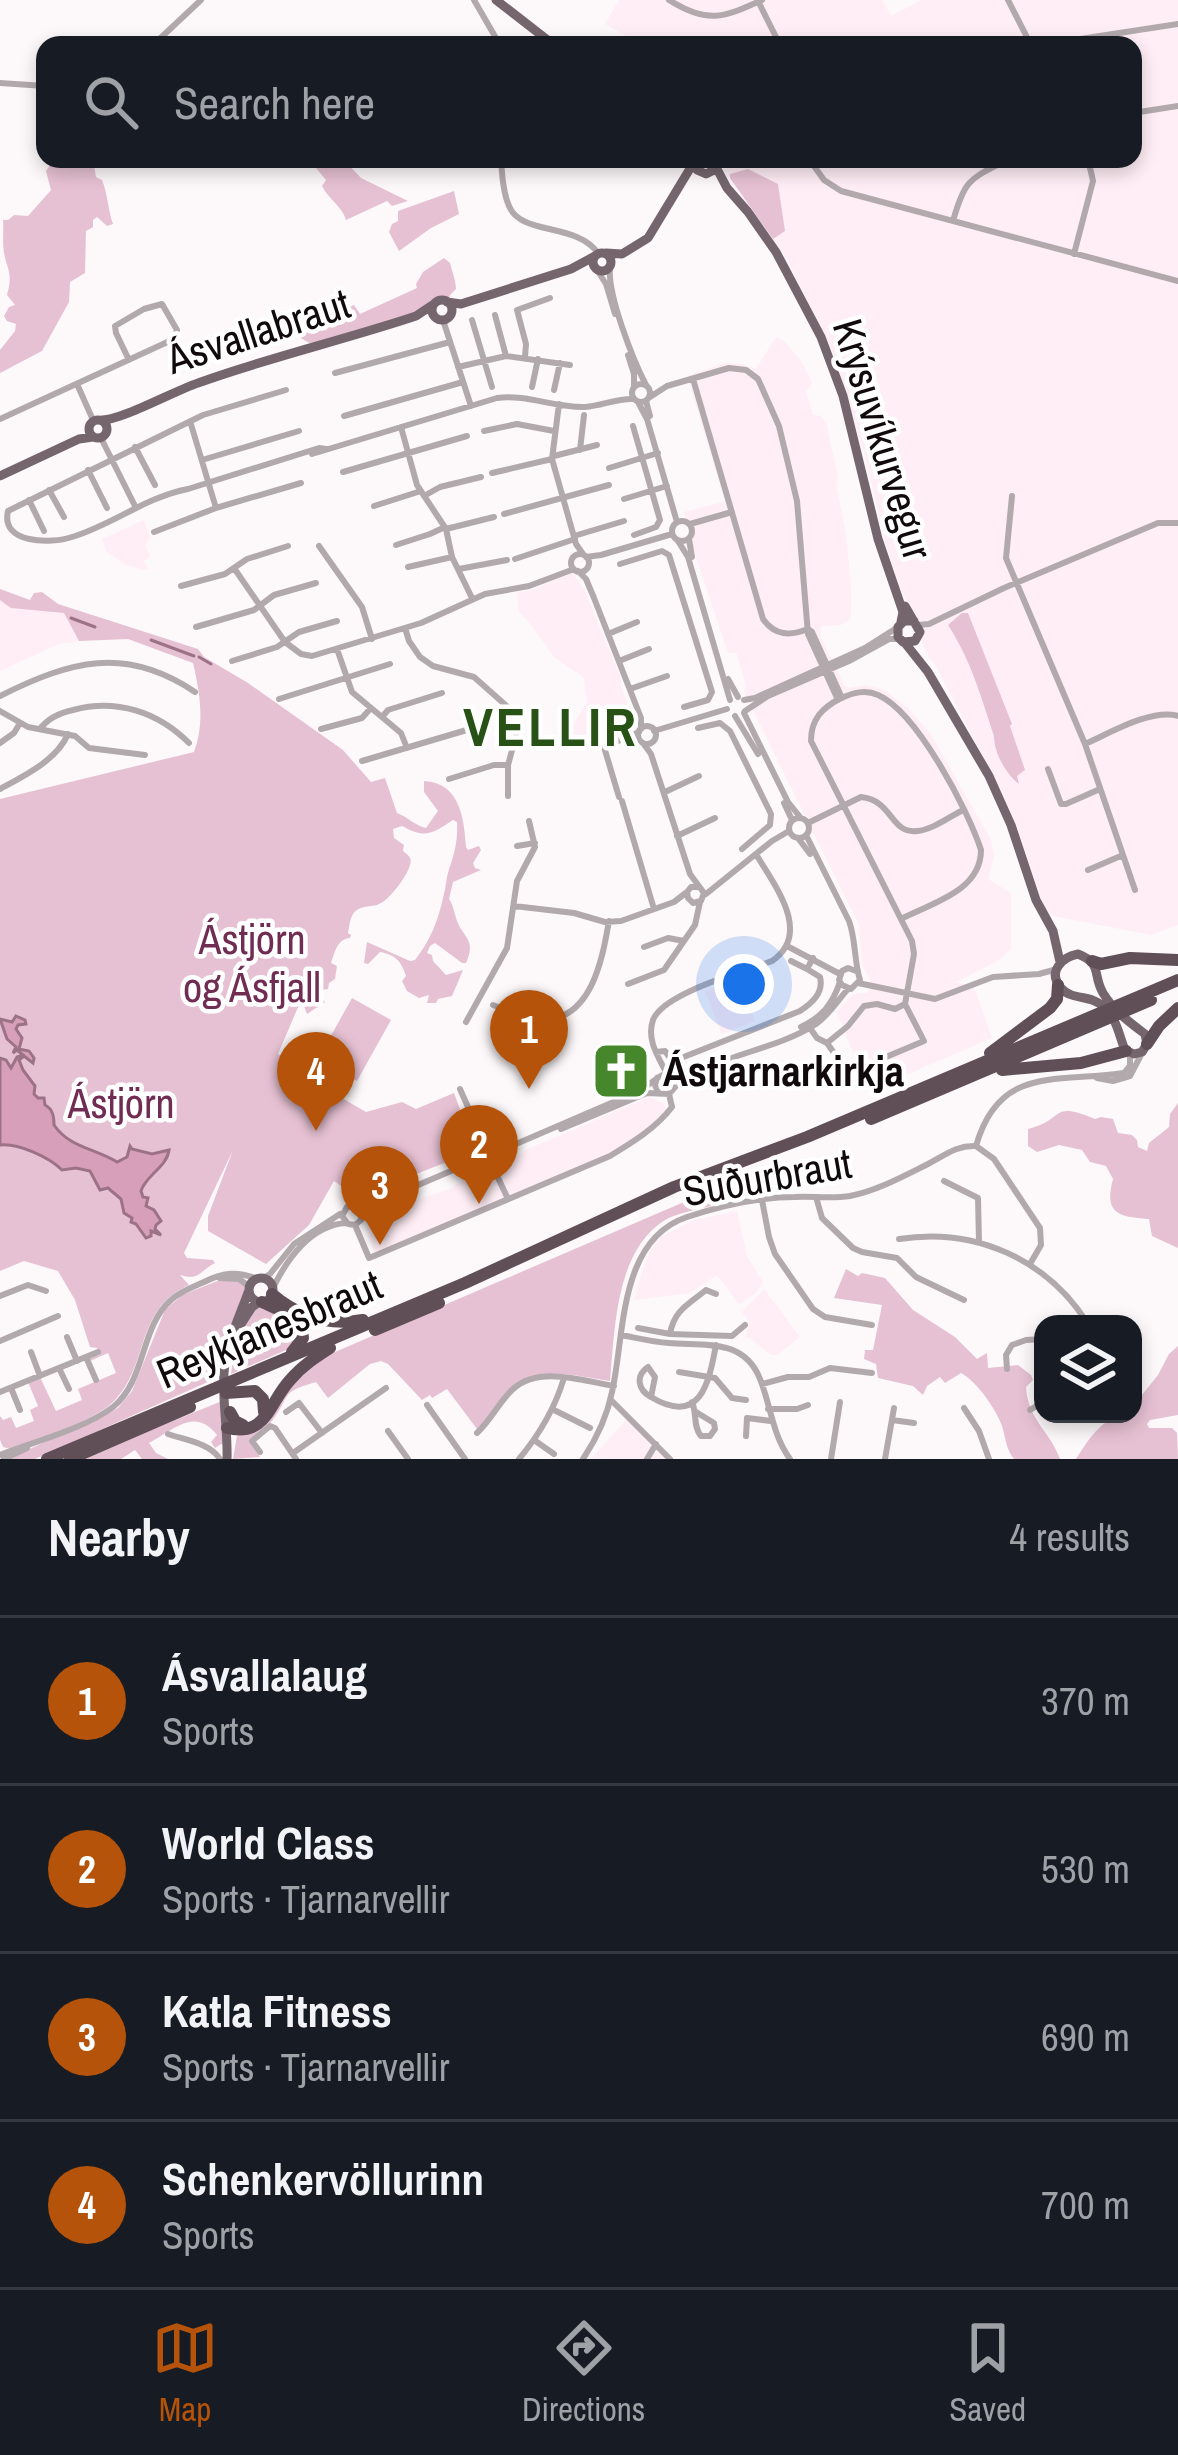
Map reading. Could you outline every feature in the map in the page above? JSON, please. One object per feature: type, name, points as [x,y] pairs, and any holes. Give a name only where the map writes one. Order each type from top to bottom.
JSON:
[{"type":"highway","points":[[1092,962],[1178,960]]},
{"type":"highway","points":[[876,1108],[994,1050],[1057,999],[1058,974]]},
{"type":"highway","name":"Reykjanesbraut","points":[[70,1459],[674,1187],[1178,984]]},
{"type":"highway","points":[[899,1107],[994,1072],[1081,1063],[1136,1050],[1178,1008]]},
{"type":"highway","name":"Reykjanesbraut","points":[[47,1459],[330,1348],[664,1200],[899,1107],[1101,1016]]},
{"type":"highway","points":[[267,1297],[325,1321],[388,1315]]},
{"type":"highway","points":[[267,1297],[303,1331],[298,1348],[274,1364]]},
{"type":"highway","points":[[234,1428],[261,1424],[288,1382],[330,1348]]},
{"type":"highway","points":[[226,1390],[251,1390],[264,1401],[261,1418],[234,1428]]},
{"type":"main road","points":[[496,0],[534,36]]},
{"type":"main road","name":"Ásvallabraut","points":[[0,475],[170,393],[212,378],[416,316],[441,314],[641,249],[697,168]]},
{"type":"main road","name":"Krýsuvíkurvegur","points":[[699,168],[727,188],[748,212],[776,252],[821,337],[843,396],[878,539],[909,632],[1005,810],[1036,900],[1060,950],[1058,974]]},
{"type":"main road","name":"Krýsuvíkurvegur","points":[[720,168],[727,188]]},
{"type":"main road","name":"Ásvallabraut","points":[[441,314],[452,309],[447,302],[464,303],[602,262]]},
{"type":"main road","name":"Krýsuvíkurvegur","points":[[1053,931],[1092,962]]},
{"type":"main road","points":[[1078,954],[1066,956],[1058,974],[1067,994],[1101,1004],[1136,1050]]},
{"type":"main road","points":[[1092,962],[1101,991],[1123,1019],[1143,1032],[1136,1050]]},
{"type":"main road","points":[[226,1459],[234,1428],[229,1382],[233,1345],[247,1314],[267,1297],[270,1283],[255,1284]]},
{"type":"main road","points":[[255,1284],[253,1299],[267,1297]]},
{"type":"main road","points":[[234,1428],[223,1381],[225,1359],[255,1284]]},
{"type":"street","points":[[163,36],[201,0]]},
{"type":"street","points":[[474,0],[495,36]]},
{"type":"street","points":[[668,0],[697,15],[720,17],[759,1],[776,36]]},
{"type":"street","points":[[1008,0],[1026,36]]},
{"type":"street","points":[[1100,36],[1178,24]]},
{"type":"street","points":[[0,83],[36,85]]},
{"type":"street","points":[[1142,112],[1178,106]]},
{"type":"street","points":[[502,168],[514,215],[586,239],[602,262],[647,386],[642,400],[668,486],[687,527]]},
{"type":"street","points":[[816,168],[841,191],[1178,281]]},
{"type":"street","points":[[952,221],[963,187],[991,168]]},
{"type":"street","points":[[1074,254],[1094,181],[1090,168]]},
{"type":"street","points":[[2,1455],[98,1416],[120,1401],[160,1313],[174,1297],[234,1272],[255,1284],[270,1274],[294,1244],[349,1207],[369,1207],[465,1165],[487,1150],[509,1147],[815,1020],[834,999],[851,950],[845,922],[807,850],[800,820],[766,768],[735,701],[690,553],[687,527],[642,400],[633,388],[634,374],[602,262]]},
{"type":"street","points":[[525,357],[517,310],[550,298]]},
{"type":"street","points":[[0,419],[129,360],[176,336],[162,304],[115,326],[129,360]]},
{"type":"street","points":[[441,314],[471,406]]},
{"type":"street","points":[[495,315],[506,356]]},
{"type":"street","points":[[472,320],[492,387]]},
{"type":"street","points":[[335,374],[450,342]]},
{"type":"street","points":[[458,367],[506,356],[570,364]]},
{"type":"street","points":[[532,386],[538,359]]},
{"type":"street","points":[[554,390],[560,363]]},
{"type":"street","points":[[286,390],[190,421],[111,458],[7,513],[4,524],[10,533],[46,540],[75,536],[166,493],[509,396],[588,407],[617,399],[642,400],[668,386],[729,368],[746,370],[758,379],[782,437],[800,512],[808,634],[840,699]]},
{"type":"street","points":[[693,379],[763,619],[781,633],[808,629]]},
{"type":"street","points":[[344,416],[463,382]]},
{"type":"street","points":[[77,384],[136,508]]},
{"type":"street","points":[[617,399],[633,388],[668,386]]},
{"type":"street","points":[[560,404],[552,458],[580,563],[647,735],[696,896],[694,925],[664,970],[628,984]]},
{"type":"street","points":[[580,450],[584,416]]},
{"type":"street","points":[[190,421],[216,508]]},
{"type":"street","points":[[484,431],[517,424],[554,431]]},
{"type":"street","points":[[633,426],[659,525],[634,535]]},
{"type":"street","points":[[401,427],[423,494],[446,528],[452,557],[472,598]]},
{"type":"street","points":[[202,460],[299,430]]},
{"type":"street","points":[[343,472],[467,436]]},
{"type":"street","points":[[492,473],[596,445]]},
{"type":"street","points":[[135,447],[155,485]]},
{"type":"street","points":[[609,468],[658,453]]},
{"type":"street","points":[[88,470],[107,508]]},
{"type":"street","points":[[374,506],[481,477]]},
{"type":"street","points":[[154,532],[301,483]]},
{"type":"street","points":[[504,514],[609,484]]},
{"type":"street","points":[[624,499],[668,486]]},
{"type":"street","points":[[49,490],[64,517]]},
{"type":"street","points":[[1012,496],[1006,558],[1085,744],[1135,890]]},
{"type":"street","points":[[29,500],[44,532]]},
{"type":"street","points":[[732,513],[672,527],[688,557],[735,701],[800,820]]},
{"type":"street","points":[[396,544],[494,517]]},
{"type":"street","points":[[458,569],[534,554],[623,521]]},
{"type":"street","points":[[741,713],[865,648],[1158,523],[1178,523]]},
{"type":"street","points":[[234,568],[285,642],[306,656],[405,628],[472,598],[529,586],[628,547],[675,537],[687,527]]},
{"type":"street","points":[[181,586],[225,574],[247,559],[289,546]]},
{"type":"street","points":[[319,546],[362,608],[372,639]]},
{"type":"street","points":[[628,547],[632,561]]},
{"type":"street","points":[[620,564],[667,553],[712,697],[684,707]]},
{"type":"street","points":[[408,567],[452,557]]},
{"type":"street","points":[[196,627],[254,610],[274,595],[316,583]]},
{"type":"street","points":[[682,596],[698,591]]},
{"type":"street","points":[[232,661],[285,642],[298,632],[337,621]]},
{"type":"street","points":[[608,634],[637,622]]},
{"type":"street","points":[[405,628],[420,657],[433,666],[474,677],[506,704],[516,729],[508,765],[508,796]]},
{"type":"street","points":[[337,649],[352,692],[401,733],[407,748]]},
{"type":"street","points":[[619,661],[649,649]]},
{"type":"street","points":[[700,655],[715,650]]},
{"type":"street","points":[[0,696],[50,672],[98,663],[149,670],[195,692]]},
{"type":"street","points":[[279,699],[390,664]]},
{"type":"street","points":[[655,910],[604,747],[826,668]]},
{"type":"street","points":[[630,689],[668,676]]},
{"type":"street","points":[[811,1028],[848,1072],[924,1041],[905,1004],[914,947],[811,741],[814,720],[825,708],[855,693],[870,692],[885,699],[924,737],[981,850],[975,877],[901,919]]},
{"type":"street","points":[[382,718],[388,710],[442,693]]},
{"type":"street","points":[[40,729],[44,722],[68,711],[113,706],[155,718],[189,743]]},
{"type":"street","points":[[321,729],[362,718],[370,709]]},
{"type":"street","points":[[0,711],[20,723],[79,738],[89,748],[146,755]]},
{"type":"street","points":[[1085,744],[1156,715],[1178,716]]},
{"type":"street","points":[[698,728],[716,722],[726,728],[772,819],[742,849]]},
{"type":"street","points":[[0,743],[20,723]]},
{"type":"street","points":[[362,761],[487,724]]},
{"type":"street","points":[[0,789],[54,754],[68,734]]},
{"type":"street","points":[[449,779],[508,765]]},
{"type":"street","points":[[752,775],[766,768]]},
{"type":"street","points":[[1048,769],[1062,804],[1100,789]]},
{"type":"street","points":[[664,792],[699,776]]},
{"type":"street","points":[[514,906],[609,922],[635,917],[696,896],[800,820],[857,798],[873,799],[898,826],[916,831],[962,810]]},
{"type":"street","points":[[677,836],[715,818]]},
{"type":"street","points":[[466,1022],[507,948],[517,881],[535,843],[529,821]]},
{"type":"street","points":[[789,831],[802,836]]},
{"type":"street","points":[[517,846],[535,843]]},
{"type":"street","points":[[343,1212],[354,1223],[369,1258],[610,1156],[670,1111],[667,1081],[652,1038],[657,1013],[666,1003],[772,961],[787,946],[792,932],[790,919],[756,854]]},
{"type":"street","points":[[1088,870],[1123,855]]},
{"type":"street","points":[[493,1005],[537,1020],[575,1009],[590,991],[609,922]]},
{"type":"street","points":[[644,947],[668,938],[684,941]]},
{"type":"street","points":[[267,1297],[292,1255],[332,1225],[354,1223],[376,1208],[470,1167],[493,1165],[523,1145],[643,1094],[658,1092],[667,1081],[811,1028],[860,976],[787,946]]},
{"type":"street","points":[[807,969],[813,958]]},
{"type":"street","points":[[656,1052],[665,1051],[676,1060],[800,1011],[822,986],[820,977],[790,961]]},
{"type":"street","points":[[846,974],[848,989]]},
{"type":"street","points":[[858,983],[939,999],[985,979],[1058,974]]},
{"type":"street","points":[[826,1043],[864,1006],[895,1009],[905,1004]]},
{"type":"street","points":[[1030,1264],[1041,1245],[1040,1228],[994,1159],[976,1147],[987,1115],[1013,1090],[1055,1079],[1126,1072],[1136,1050]]},
{"type":"street","points":[[460,1089],[487,1150],[500,1154],[493,1165]]},
{"type":"street","name":"Suðurbraut","points":[[583,1459],[598,1435],[614,1386],[636,1270],[656,1235],[683,1218],[762,1200],[866,1192],[954,1149],[976,1147]]},
{"type":"street","points":[[487,1150],[480,1161],[493,1165],[508,1199]]},
{"type":"street","points":[[944,1180],[979,1200],[979,1241]]},
{"type":"street","points":[[816,1197],[822,1217],[853,1248],[897,1258],[916,1277],[964,1300]]},
{"type":"street","points":[[762,1200],[775,1254],[813,1309],[825,1317],[872,1325]]},
{"type":"street","points":[[354,1223],[361,1213],[357,1208]]},
{"type":"street","points":[[899,1239],[939,1236],[979,1241],[1006,1251],[1063,1291],[1081,1315]]},
{"type":"street","points":[[0,1296],[28,1285],[46,1291]]},
{"type":"street","points":[[669,1339],[674,1316],[683,1306],[706,1289],[716,1294]]},
{"type":"street","points":[[0,1341],[58,1316]]},
{"type":"street","points":[[638,1328],[669,1339],[732,1336],[745,1325]]},
{"type":"street","points":[[621,1335],[716,1346],[746,1357],[762,1384],[771,1421],[789,1458]]},
{"type":"street","points":[[67,1337],[76,1360]]},
{"type":"street","points":[[1007,1370],[1006,1355],[1012,1345],[1034,1340]]},
{"type":"street","points":[[651,1397],[674,1406],[692,1402],[707,1389],[716,1346]]},
{"type":"street","points":[[31,1352],[40,1376]]},
{"type":"street","points":[[5,1390],[98,1352]]},
{"type":"street","points":[[86,1357],[96,1380]]},
{"type":"street","points":[[59,1368],[68,1389]]},
{"type":"street","points":[[762,1384],[830,1368],[872,1373]]},
{"type":"street","points":[[679,1372],[715,1378],[731,1398],[746,1400]]},
{"type":"street","points":[[477,1433],[518,1385],[538,1376],[614,1386]]},
{"type":"street","points":[[519,1459],[552,1409],[564,1378]]},
{"type":"street","points":[[0,1379],[20,1410]]},
{"type":"street","points":[[260,1452],[252,1441],[270,1426],[294,1456],[386,1388]]},
{"type":"street","points":[[610,1400],[670,1459]]},
{"type":"street","points":[[692,1402],[696,1412]]},
{"type":"street","points":[[831,1459],[840,1402]]},
{"type":"street","points":[[286,1412],[299,1403],[322,1433]]},
{"type":"street","points":[[767,1409],[808,1405]]},
{"type":"street","points":[[427,1406],[465,1459]]},
{"type":"street","points":[[885,1459],[894,1408]]},
{"type":"street","points":[[964,1408],[989,1459]]},
{"type":"street","points":[[1030,1410],[1034,1408]]},
{"type":"street","points":[[552,1409],[590,1428]]},
{"type":"street","points":[[746,1436],[747,1418],[771,1421]]},
{"type":"street","points":[[892,1420],[914,1424]]},
{"type":"street","points":[[388,1431],[409,1459]]},
{"type":"street","points":[[168,1434],[226,1459]]},
{"type":"street","points":[[534,1440],[554,1454]]},
{"type":"street","points":[[647,1459],[656,1444]]},
{"type":"shaded area","points":[[619,0],[882,0],[891,16],[922,0],[1178,0],[1178,925],[1151,935],[1048,915],[1005,798],[926,653],[900,588],[833,353],[787,259],[723,169],[1142,168],[1142,36],[627,36],[605,24]]},
{"type":"shaded area","points":[[776,337],[801,361],[812,382],[806,392],[813,415],[826,423],[838,477],[851,615],[841,625],[822,626],[821,638],[844,685],[886,691],[930,733],[991,840],[994,856],[988,879],[1011,893],[1011,949],[956,982],[974,987],[992,1038],[868,1091],[837,1012],[853,994],[868,993],[871,981],[862,965],[859,925],[744,692],[736,652],[728,653],[684,512],[725,501],[687,376],[725,363],[756,369]]},
{"type":"shaded area","points":[[144,520],[150,556],[144,570],[106,551],[102,539]]},
{"type":"shaded area","points":[[573,574],[585,591],[636,727],[589,744],[576,739],[574,730],[587,703],[584,678],[554,657],[519,612],[517,593]]},
{"type":"shaded area","points":[[0,593],[64,613],[79,641],[59,644],[0,671]]},
{"type":"shaded area","points":[[738,978],[755,1021],[722,1034],[705,991]]},
{"type":"shaded area","name":"Ástjörn","points":[[16,1016],[26,1024],[16,1029],[22,1038],[19,1049],[34,1058],[33,1063],[24,1056],[19,1060],[60,1133],[117,1162],[127,1157],[130,1146],[152,1154],[169,1150],[141,1191],[148,1198],[146,1206],[161,1221],[155,1229],[161,1235],[151,1231],[146,1238],[124,1213],[121,1199],[108,1188],[100,1190],[90,1171],[62,1170],[33,1152],[0,1145],[0,1058],[11,1068],[23,1055],[17,1050],[13,1053],[16,1047],[7,1039],[0,1019],[12,1022]]},
{"type":"shaded area","points":[[649,1097],[663,1103],[666,1110],[618,1150],[375,1254],[366,1229],[381,1212],[450,1189],[471,1174],[502,1171],[526,1150]]},
{"type":"shaded area","points":[[737,1211],[747,1256],[763,1282],[755,1294],[739,1304],[717,1275],[690,1293],[634,1300],[651,1250],[662,1236],[694,1220]]},
{"type":"shaded area","points":[[764,1289],[800,1337],[777,1355],[745,1338],[750,1323],[742,1312]]},
{"type":"shaded area","points":[[627,1419],[667,1459],[591,1459]]},
{"type":"green space","points":[[94,168],[113,224],[107,226],[97,217],[86,231],[85,273],[70,282],[69,302],[42,351],[0,373],[0,350],[16,324],[4,316],[15,305],[7,295],[10,277],[3,220],[28,216],[51,190],[46,171]]},
{"type":"green space","points":[[316,168],[352,168],[361,178],[408,201],[392,206],[387,201],[346,220],[322,186],[326,180]]},
{"type":"green space","points":[[748,169],[778,184],[785,231],[773,239],[730,178]]},
{"type":"green space","points":[[454,191],[459,214],[399,251],[389,232],[398,221],[398,211]]},
{"type":"green space","points":[[444,258],[456,286],[449,300],[437,298],[409,317],[311,344],[294,334],[313,317],[354,305],[360,314],[417,288],[423,272]]},
{"type":"green space","name":"Ástjörn og Ásfjall","points":[[0,589],[30,600],[34,593],[42,592],[58,604],[198,649],[343,750],[371,782],[385,778],[397,813],[414,823],[426,828],[438,811],[424,792],[424,781],[445,788],[458,804],[466,847],[481,850],[473,863],[481,870],[453,882],[449,899],[469,943],[466,963],[435,943],[427,953],[446,975],[463,970],[452,996],[427,1003],[429,995],[419,998],[407,991],[402,966],[390,955],[380,952],[364,963],[367,942],[415,960],[441,906],[457,822],[428,833],[402,826],[393,829],[394,838],[410,858],[405,875],[384,901],[353,914],[350,938],[339,943],[331,963],[337,966],[335,979],[318,995],[325,1002],[307,1014],[299,1005],[278,1054],[309,1079],[366,1112],[402,1102],[416,1109],[454,1093],[474,1148],[357,1197],[334,1181],[309,1225],[266,1264],[208,1231],[208,1216],[233,1150],[184,1253],[187,1258],[215,1263],[196,1276],[180,1275],[189,1285],[159,1308],[133,1371],[114,1401],[94,1416],[11,1449],[0,1440],[0,1416],[3,1420],[11,1417],[16,1428],[34,1421],[30,1410],[38,1406],[28,1382],[40,1377],[56,1411],[82,1400],[78,1389],[116,1373],[108,1353],[90,1361],[88,1357],[99,1353],[90,1347],[75,1300],[58,1271],[24,1261],[0,1271],[0,799],[194,752],[200,708],[193,663],[128,639],[79,641],[64,613],[11,608],[0,600]]},
{"type":"green space","points":[[968,613],[1012,724],[1025,770],[1017,776],[1019,784],[998,756],[975,679],[948,625]]},
{"type":"green space","points":[[352,998],[391,1020],[357,1081],[318,1059]]},
{"type":"green space","points":[[1178,1103],[1178,1248],[1152,1236],[1149,1219],[1116,1211],[1110,1199],[1113,1179],[1106,1166],[1090,1162],[1082,1150],[1059,1145],[1037,1152],[1028,1146],[1028,1129],[1070,1111],[1113,1119],[1118,1133],[1132,1135],[1138,1147],[1147,1151],[1149,1143],[1169,1127],[1170,1114]]},
{"type":"green space","points":[[705,1193],[711,1206],[665,1220],[636,1251],[616,1316],[610,1381],[556,1374],[530,1377],[508,1392],[480,1433],[447,1389],[422,1400],[381,1361],[370,1364],[328,1398],[316,1382],[291,1392],[251,1443],[260,1457],[233,1459],[237,1436],[257,1429],[296,1376],[328,1355]]},
{"type":"green space","points":[[846,1269],[858,1276],[885,1278],[913,1310],[955,1337],[977,1359],[987,1353],[988,1368],[1018,1365],[1033,1380],[1026,1387],[1034,1423],[1040,1423],[1060,1459],[1014,1459],[993,1408],[961,1373],[945,1383],[940,1377],[923,1395],[913,1386],[878,1378],[876,1364],[864,1359],[865,1350],[873,1350],[882,1305],[834,1298]]},
{"type":"green space","points":[[220,1280],[241,1282],[248,1293],[210,1381],[35,1459],[8,1459],[118,1408],[132,1391],[165,1310],[182,1295]]},
{"type":"green space","points":[[259,1305],[288,1317],[300,1331],[293,1347],[231,1374],[239,1336]]},
{"type":"green space","points":[[1178,1346],[1178,1415],[1147,1424],[1177,1433],[1178,1459],[1076,1459],[1105,1423],[1142,1423],[1142,1395]]},
{"type":"green space","points":[[222,1401],[226,1445],[215,1448],[211,1442],[217,1435],[201,1422],[193,1422],[149,1443],[168,1459],[142,1459],[135,1450],[121,1459],[80,1459]]},
{"type":"waterway","points":[[71,618],[95,627]]},
{"type":"waterway","points":[[151,640],[194,656]]},
{"type":"waterway","points":[[199,657],[211,664]]},
{"type":"place","name":"Ástjarnarkirkja","points":[[621,1071]]},
{"type":"place","name":"Ásvallalaug","points":[[529,1089]]},
{"type":"place","name":"Schenkervöllurinn","points":[[316,1131]]},
{"type":"place","name":"World Class","points":[[479,1204]]},
{"type":"place","name":"Katla Fitness","points":[[380,1245]]},
{"type":"district","name":"VELLIR","points":[[551,726]]}]
